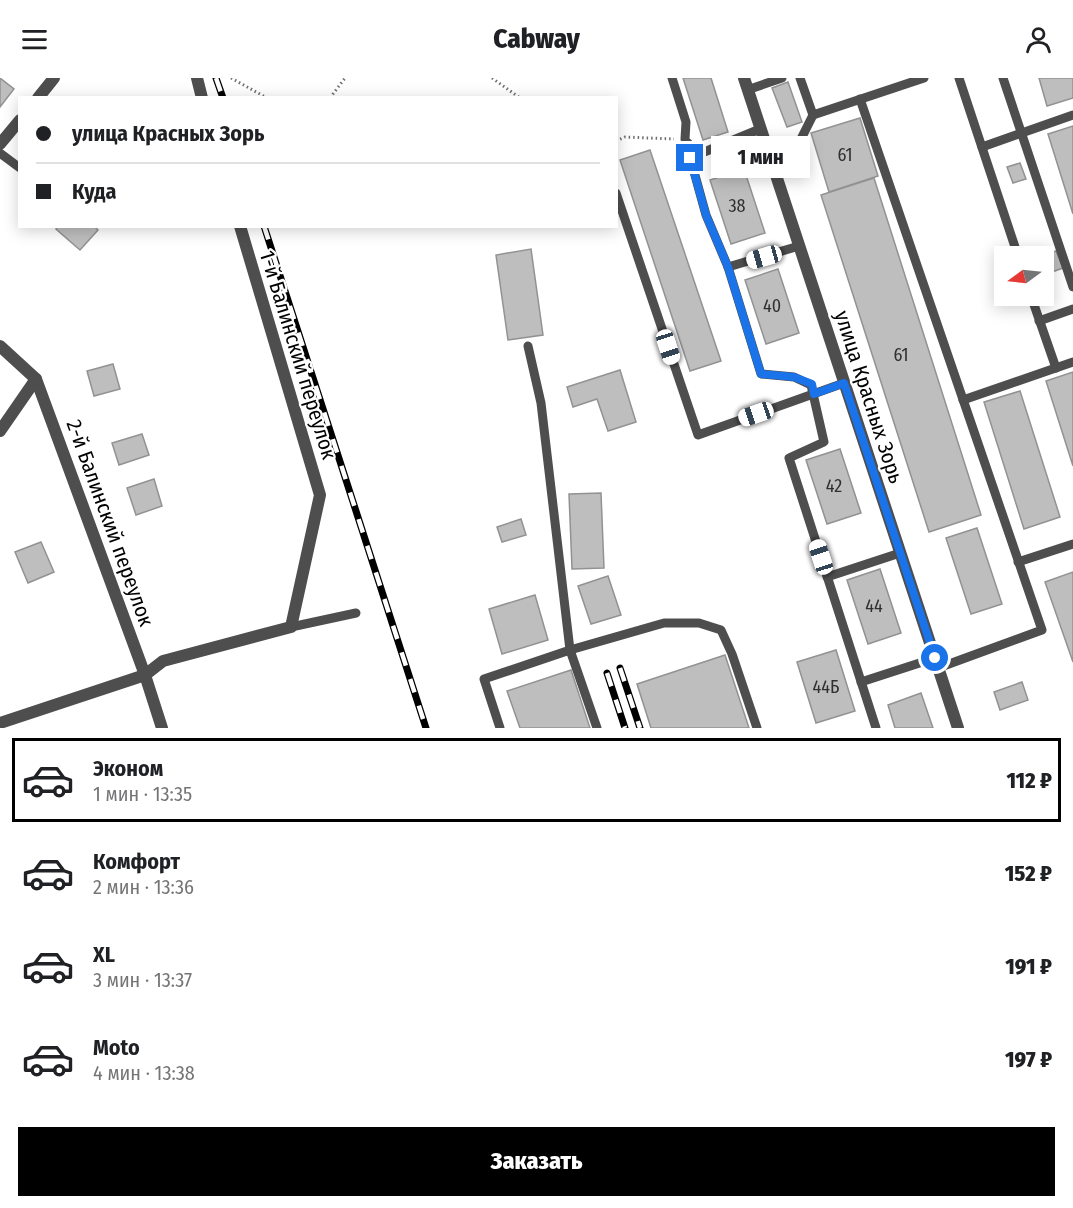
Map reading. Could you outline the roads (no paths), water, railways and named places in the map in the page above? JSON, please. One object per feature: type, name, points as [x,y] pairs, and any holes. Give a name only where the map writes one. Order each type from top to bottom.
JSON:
[{"type":"street","points":[[40,96],[54,78]]},
{"type":"street","points":[[197,78],[202,96]]},
{"type":"street","name":"улица Красных Зорь","points":[[746,84],[958,728]]},
{"type":"street","points":[[0,144],[18,122]]},
{"type":"street","name":"1-й Балинский переулок","points":[[241,228],[320,495],[291,627]]},
{"type":"street","name":"2-й Балинский переулок","points":[[0,346],[36,379],[145,675],[162,728]]},
{"type":"street","points":[[0,431],[36,379]]},
{"type":"street","points":[[0,723],[145,675],[163,661],[291,627]]},
{"type":"lane","points":[[672,78],[686,122],[685,139],[706,215],[728,267],[761,374],[794,377],[812,384],[824,442],[789,458],[876,728]]},
{"type":"lane","points":[[746,84],[782,78]]},
{"type":"lane","points":[[800,78],[813,115]]},
{"type":"lane","points":[[775,172],[804,164],[800,141],[813,115],[924,78]]},
{"type":"lane","points":[[959,78],[1015,246]]},
{"type":"lane","points":[[1003,78],[1073,287]]},
{"type":"lane","points":[[860,99],[1042,630],[936,663],[861,682]]},
{"type":"lane","points":[[982,147],[1073,115]]},
{"type":"lane","points":[[685,139],[697,155],[760,129]]},
{"type":"lane","points":[[0,153],[18,166]]},
{"type":"lane","points":[[618,199],[698,435],[844,383]]},
{"type":"lane","points":[[728,267],[799,246]]},
{"type":"lane","points":[[1034,306],[1056,368]]},
{"type":"lane","points":[[1039,321],[1073,309]]},
{"type":"lane","points":[[528,346],[541,403],[570,650],[597,728]]},
{"type":"lane","points":[[963,400],[1073,362]]},
{"type":"lane","points":[[1018,562],[1073,544]]},
{"type":"lane","points":[[827,577],[900,553]]},
{"type":"lane","points":[[291,627],[356,613]]},
{"type":"lane","points":[[500,728],[484,679],[570,650],[664,623],[699,623],[721,630],[732,654],[757,728]]},
{"type":"railway","points":[[216,78],[222,96]]},
{"type":"railway","points":[[265,228],[426,728]]},
{"type":"railway","points":[[620,668],[640,728]]},
{"type":"railway","points":[[607,673],[625,728]]}]
